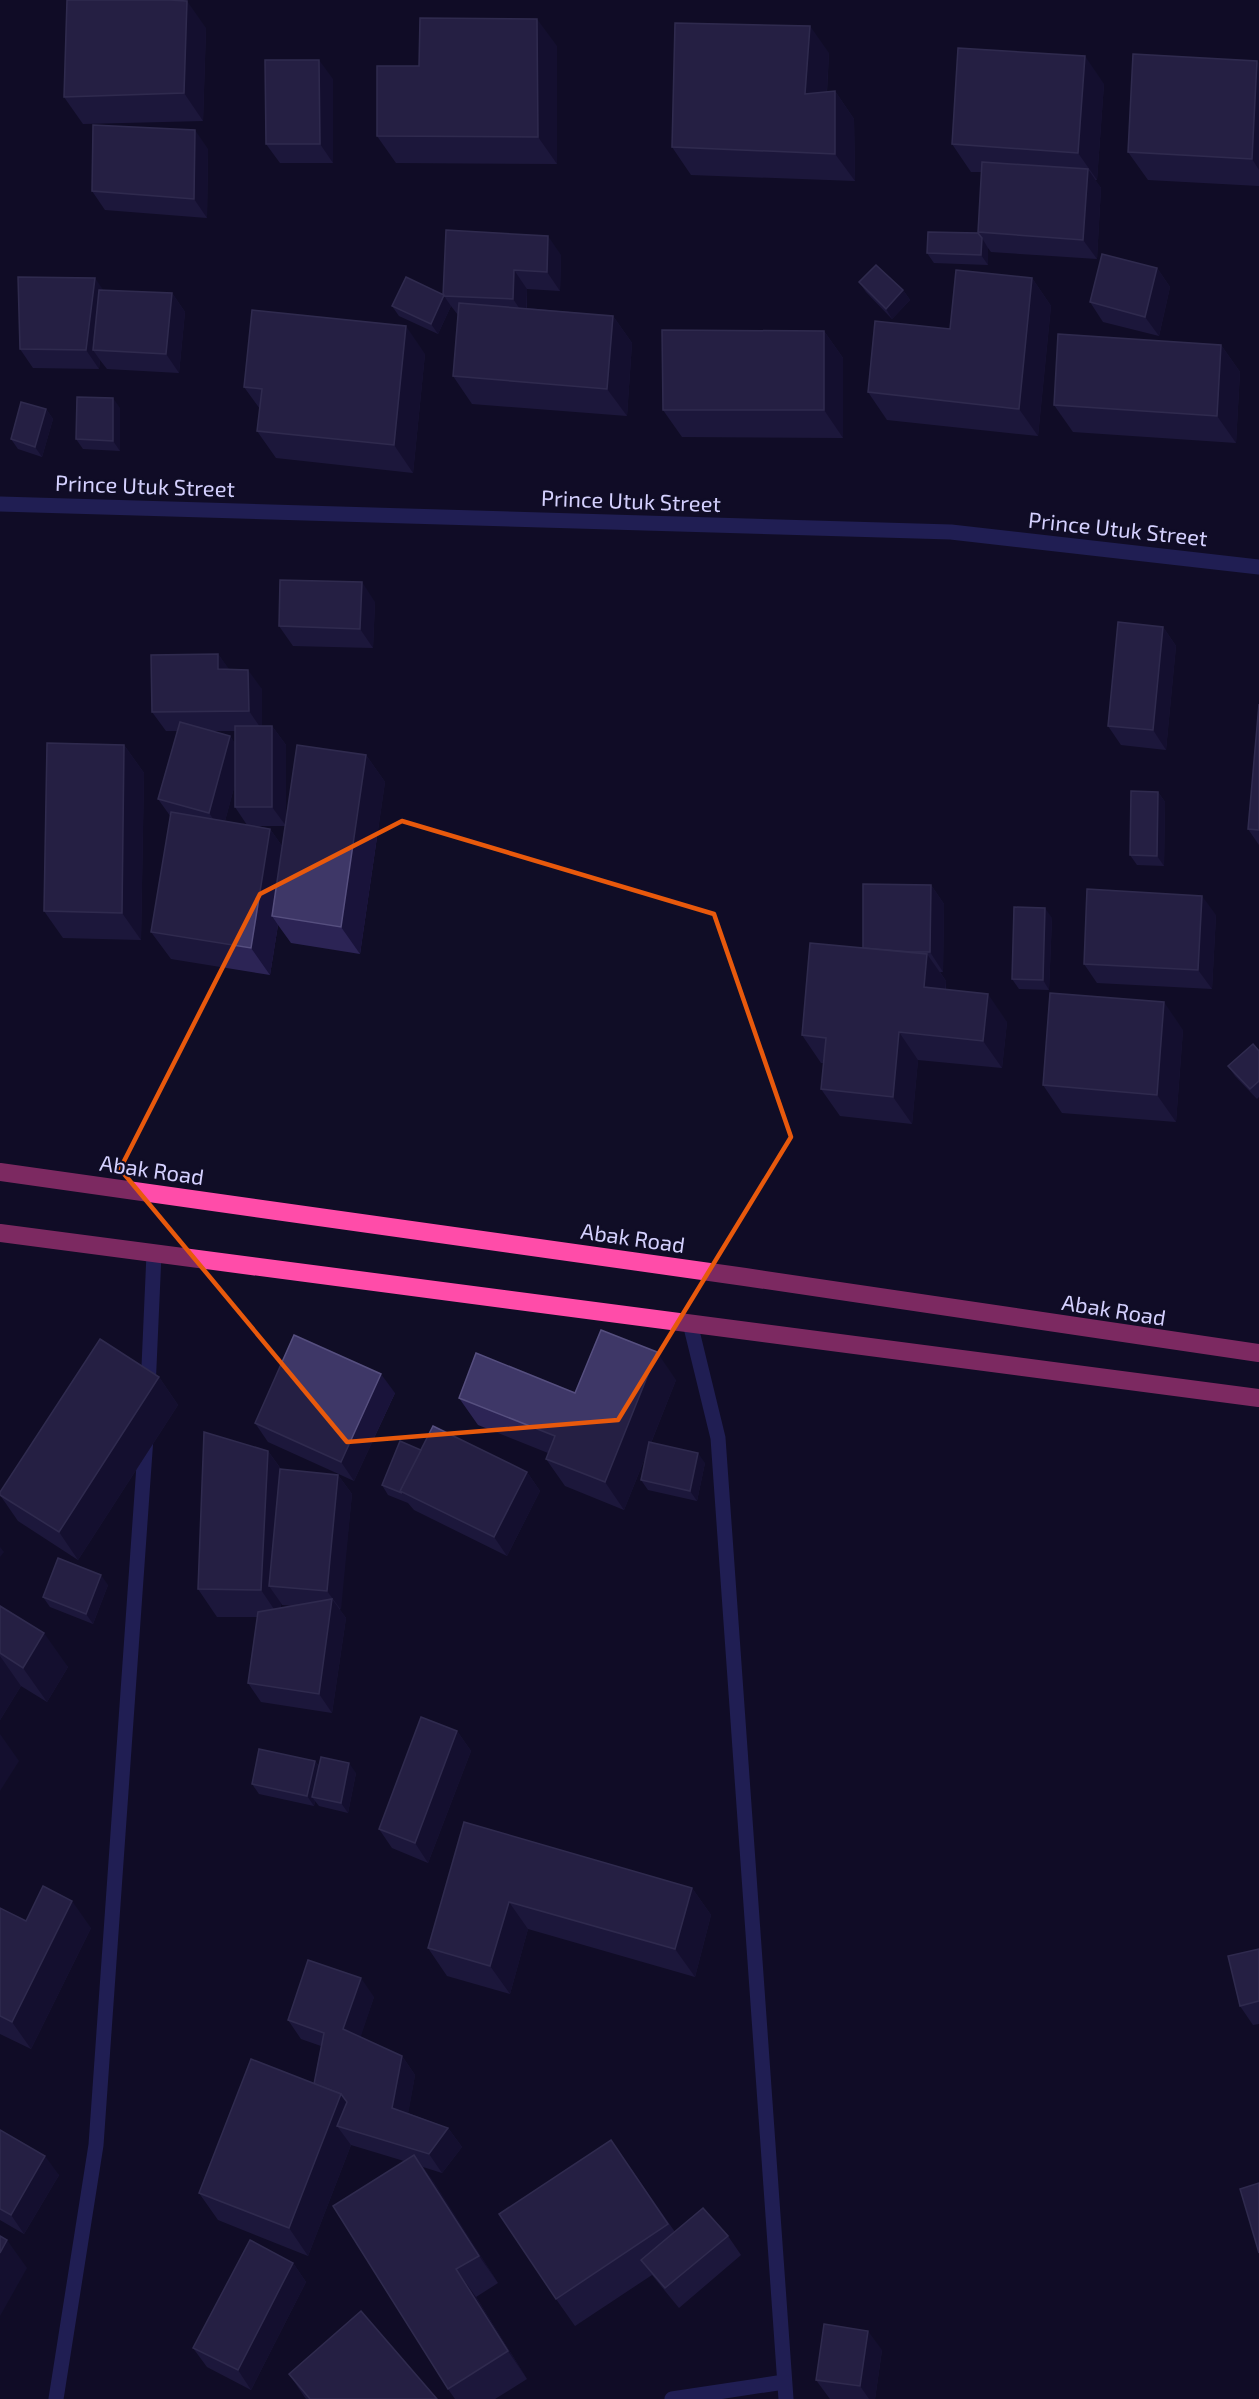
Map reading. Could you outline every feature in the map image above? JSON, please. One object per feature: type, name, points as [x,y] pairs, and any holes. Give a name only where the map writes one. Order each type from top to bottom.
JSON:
[{"type":"highway","name":"Abak Road","points":[[0,1172],[745,1277],[1259,1353]]},
{"type":"highway","points":[[0,1233],[1259,1398]]},
{"type":"street","name":"Prince Utuk Street","points":[[0,504],[951,532],[1259,567]]},
{"type":"street","points":[[56,2399],[96,2145],[147,1412],[154,1254]]},
{"type":"street","points":[[690,1323],[718,1438],[786,2399]]},
{"type":"street","points":[[672,2399],[784,2382]]},
{"type":"highlighted area","points":[[402,821],[714,914],[791,1137],[618,1420],[347,1442],[120,1169],[260,894]]},
{"type":"building","points":[[67,0],[187,1],[184,93],[64,97]]},
{"type":"building","points":[[420,18],[537,19],[538,137],[377,136],[377,66],[419,66]]},
{"type":"building","points":[[675,23],[810,26],[805,94],[835,91],[835,154],[672,147]]},
{"type":"building","points":[[958,48],[1085,56],[1078,153],[952,144]]},
{"type":"building","points":[[1133,54],[1257,61],[1252,159],[1128,152]]},
{"type":"building","points":[[265,60],[319,60],[320,144],[266,144]]},
{"type":"building","points":[[93,125],[195,130],[194,199],[92,191]]},
{"type":"building","points":[[982,162],[1088,169],[1083,240],[978,232]]},
{"type":"building","points":[[446,230],[548,236],[547,272],[514,270],[513,299],[443,296]]},
{"type":"building","points":[[928,232],[978,233],[982,238],[981,255],[927,253]]},
{"type":"building","points":[[1102,254],[1157,268],[1145,317],[1090,302]]},
{"type":"building","points":[[876,265],[903,290],[886,309],[859,282]]},
{"type":"building","points":[[956,270],[1032,278],[1019,409],[868,392],[875,321],[950,329]]},
{"type":"building","points":[[18,277],[95,278],[86,350],[20,349]]},
{"type":"building","points":[[406,277],[444,295],[431,324],[392,306]]},
{"type":"building","points":[[99,290],[172,293],[166,354],[93,350]]},
{"type":"building","points":[[459,303],[613,316],[607,389],[453,376]]},
{"type":"building","points":[[252,310],[406,326],[394,445],[257,431],[262,389],[244,387]]},
{"type":"building","points":[[662,330],[824,331],[824,410],[663,410]]},
{"type":"building","points":[[1058,334],[1221,345],[1217,416],[1054,405]]},
{"type":"building","points":[[77,397],[113,398],[113,441],[76,439]]},
{"type":"building","points":[[21,402],[46,409],[35,447],[11,439]]},
{"type":"building","points":[[280,580],[362,582],[360,629],[279,626]]},
{"type":"building","points":[[1118,622],[1163,627],[1153,730],[1108,726]]},
{"type":"building","points":[[218,654],[218,669],[248,670],[249,711],[152,712],[151,655]]},
{"type":"building","points":[[1259,704],[1259,830],[1248,829]]},
{"type":"building","points":[[180,722],[230,736],[209,813],[158,799]]},
{"type":"building","points":[[235,726],[272,726],[272,807],[235,807]]},
{"type":"building","points":[[47,743],[124,745],[122,913],[44,911]]},
{"type":"building","points":[[297,745],[366,755],[341,927],[272,916]]},
{"type":"building","points":[[1131,791],[1158,792],[1157,856],[1130,855]]},
{"type":"building","points":[[171,812],[270,829],[251,948],[151,932]]},
{"type":"building","points":[[863,884],[931,885],[930,952],[863,948]]},
{"type":"building","points":[[1087,889],[1202,896],[1198,970],[1084,964]]},
{"type":"building","points":[[1014,907],[1045,908],[1043,980],[1012,979]]},
{"type":"building","points":[[810,943],[927,954],[924,987],[988,994],[983,1041],[899,1032],[893,1097],[821,1089],[826,1038],[802,1035]]},
{"type":"building","points":[[1050,993],[1164,1002],[1157,1095],[1043,1085]]},
{"type":"building","points":[[1253,1044],[1259,1051],[1259,1081],[1250,1089],[1228,1066]]},
{"type":"building","points":[[601,1330],[657,1352],[605,1482],[546,1459],[555,1436],[459,1398],[476,1353],[575,1393]]},
{"type":"building","points":[[294,1335],[381,1374],[341,1462],[255,1423]]},
{"type":"building","points":[[100,1339],[159,1377],[59,1532],[0,1495],[0,1492]]},
{"type":"building","points":[[433,1426],[527,1472],[494,1537],[400,1491]]},
{"type":"building","points":[[204,1432],[268,1451],[261,1590],[198,1589]]},
{"type":"building","points":[[400,1441],[421,1450],[400,1491],[402,1493],[382,1485]]},
{"type":"building","points":[[649,1442],[698,1453],[690,1491],[641,1480]]},
{"type":"building","points":[[280,1469],[338,1475],[327,1591],[269,1586]]},
{"type":"building","points":[[58,1558],[101,1575],[86,1614],[43,1597]]},
{"type":"building","points":[[332,1599],[319,1694],[248,1683],[258,1612]]},
{"type":"building","points":[[0,1606],[44,1633],[23,1668],[0,1653]]},
{"type":"building","points":[[421,1717],[457,1731],[415,1843],[379,1829]]},
{"type":"building","points":[[259,1749],[315,1761],[307,1796],[252,1784]]},
{"type":"building","points":[[321,1757],[349,1763],[341,1803],[312,1797]]},
{"type":"building","points":[[464,1822],[692,1888],[675,1949],[509,1902],[490,1966],[428,1948]]},
{"type":"building","points":[[43,1886],[72,1901],[12,2022],[0,2016],[0,1908],[26,1921]]},
{"type":"building","points":[[1259,1949],[1259,2001],[1240,2006],[1228,1956]]},
{"type":"building","points":[[308,1960],[361,1978],[343,2029],[402,2056],[392,2108],[448,2128],[429,2154],[337,2126],[347,2102],[341,2094],[314,2084],[324,2033],[288,2020]]},
{"type":"building","points":[[251,2059],[341,2094],[289,2228],[199,2193]]},
{"type":"building","points":[[0,2130],[45,2156],[11,2215],[0,2209]]},
{"type":"building","points":[[611,2140],[668,2224],[556,2299],[499,2214]]},
{"type":"building","points":[[414,2155],[479,2256],[456,2269],[508,2351],[448,2389],[333,2206]]},
{"type":"building","points":[[1259,2183],[1259,2253],[1240,2189]]},
{"type":"building","points":[[703,2208],[728,2236],[665,2288],[641,2260]]},
{"type":"building","points":[[0,2236],[7,2240],[0,2253]]},
{"type":"building","points":[[250,2240],[293,2263],[238,2370],[193,2348]]},
{"type":"building","points":[[361,2311],[437,2399],[310,2399],[289,2374]]},
{"type":"building","points":[[824,2324],[868,2331],[860,2386],[816,2380]]}]
